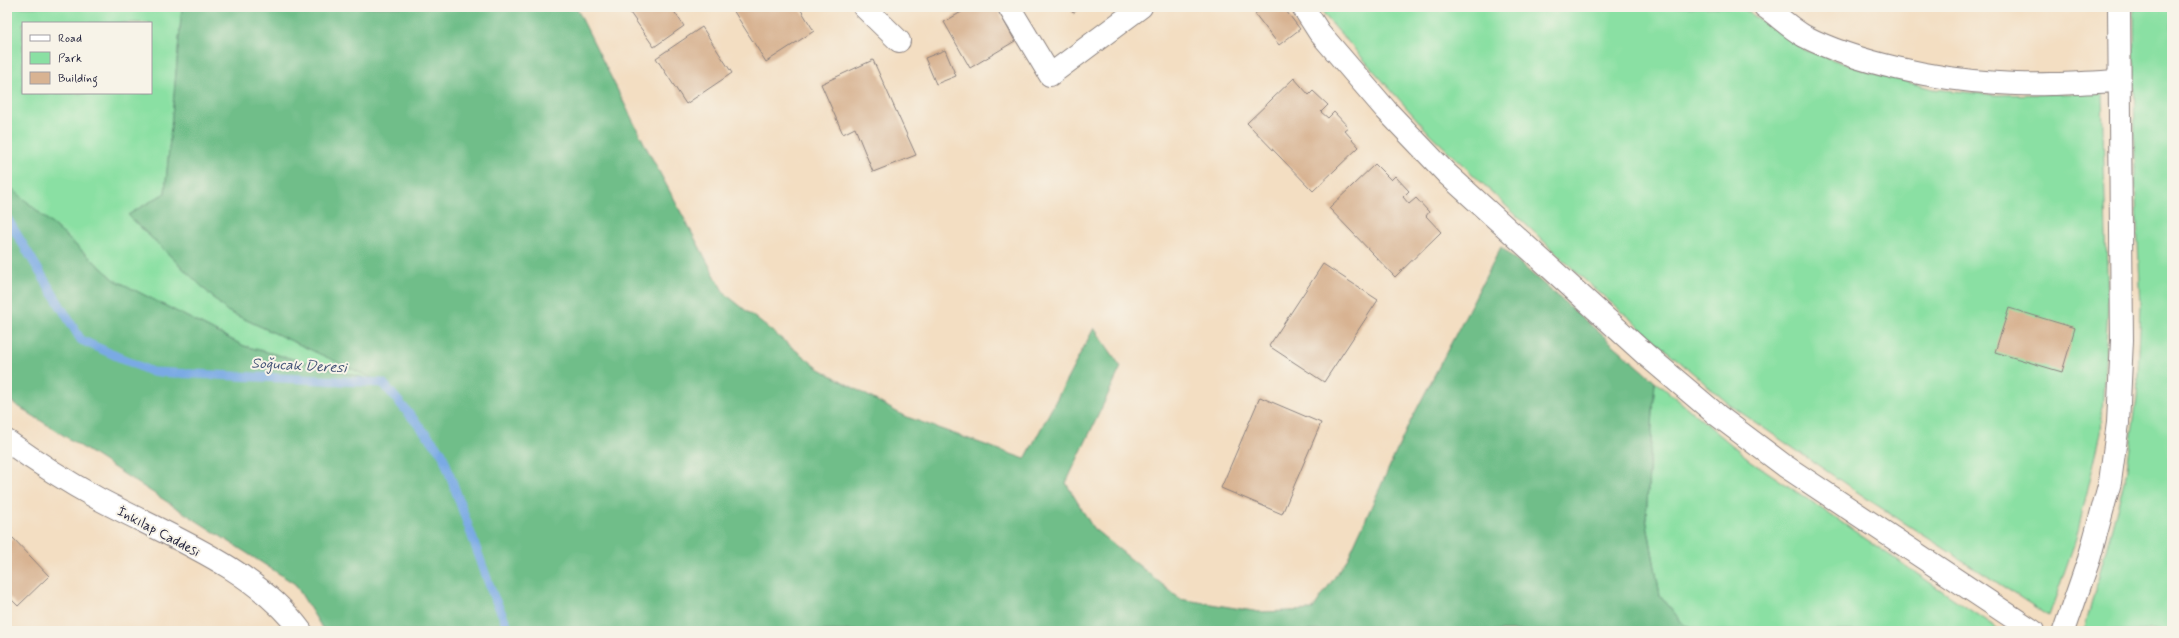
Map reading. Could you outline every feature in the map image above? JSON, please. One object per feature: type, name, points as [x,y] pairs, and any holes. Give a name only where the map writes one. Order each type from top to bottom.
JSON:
[{"type":"street","points":[[864,7],[899,40]]},
{"type":"street","points":[[1009,7],[1050,74],[1141,7]]},
{"type":"street","points":[[1303,7],[1319,32],[1381,104],[1447,174],[1645,354],[1717,415],[1785,466],[2033,631]]},
{"type":"street","points":[[1765,7],[1803,35],[1829,47],[1884,64],[1935,75],[1997,83],[2053,84],[2119,81]]},
{"type":"street","points":[[2064,631],[2090,559],[2110,482],[2118,423],[2122,340],[2119,7]]},
{"type":"street","name":"İnkılap Caddesi","points":[[7,440],[95,497],[249,579],[288,614],[301,631]]},
{"type":"green space","points":[[7,7],[182,7],[165,193],[128,215],[227,311],[383,383],[244,346],[115,280],[7,184]]},
{"type":"green space","points":[[182,7],[576,7],[645,145],[724,293],[818,368],[904,416],[1025,459],[1094,328],[1121,367],[1066,483],[1093,528],[1180,599],[1260,612],[1312,610],[1348,558],[1408,426],[1501,247],[1655,381],[1646,518],[1660,595],[1684,625],[1705,631],[324,631],[295,584],[7,399],[7,184],[115,280],[244,346],[380,382],[227,311],[128,215],[165,193]]},
{"type":"green space","points":[[1320,7],[1741,7],[1805,50],[1866,71],[1933,89],[1996,95],[2102,93],[2108,307],[2101,433],[2076,539],[2049,616],[1872,502],[1730,405],[1586,281],[1430,134],[1326,17]]},
{"type":"green space","points":[[2134,7],[2172,7],[2172,631],[2084,631],[2126,475],[2137,398],[2141,306],[2135,181]]},
{"type":"green space","points":[[1655,381],[1750,460],[2001,631],[1705,631],[1684,625],[1660,595],[1646,518]]},
{"type":"building","points":[[626,7],[671,7],[684,26],[654,47]]},
{"type":"building","points":[[738,7],[799,7],[814,31],[766,62],[733,10]]},
{"type":"building","points":[[970,7],[996,7],[1015,41],[970,68],[944,22]]},
{"type":"building","points":[[1069,7],[1082,7],[1073,13]]},
{"type":"building","points":[[1263,7],[1283,7],[1300,29],[1279,45],[1255,14]]},
{"type":"building","points":[[702,27],[732,73],[686,104],[656,58]]},
{"type":"building","points":[[945,50],[956,76],[936,84],[925,58]]},
{"type":"building","points":[[873,60],[916,155],[873,172],[855,128],[843,134],[821,84]]},
{"type":"building","points":[[1294,78],[1309,95],[1313,91],[1328,105],[1321,112],[1328,118],[1334,112],[1348,127],[1344,130],[1359,147],[1313,191],[1247,123]]},
{"type":"building","points":[[1375,164],[1391,180],[1395,176],[1409,191],[1403,197],[1409,204],[1416,198],[1429,212],[1426,216],[1441,232],[1395,277],[1329,208]]},
{"type":"building","points":[[1323,264],[1378,300],[1324,382],[1269,346]]},
{"type":"building","points":[[2009,308],[2075,328],[2062,372],[1995,352]]},
{"type":"building","points":[[1260,397],[1321,423],[1282,514],[1221,488]]},
{"type":"building","points":[[13,538],[49,576],[18,606],[7,595],[7,544]]},
{"type":"waterway","name":"Soğucak Deresi","points":[[7,218],[81,340],[152,372],[383,383],[442,453],[493,595],[510,631]]}]
